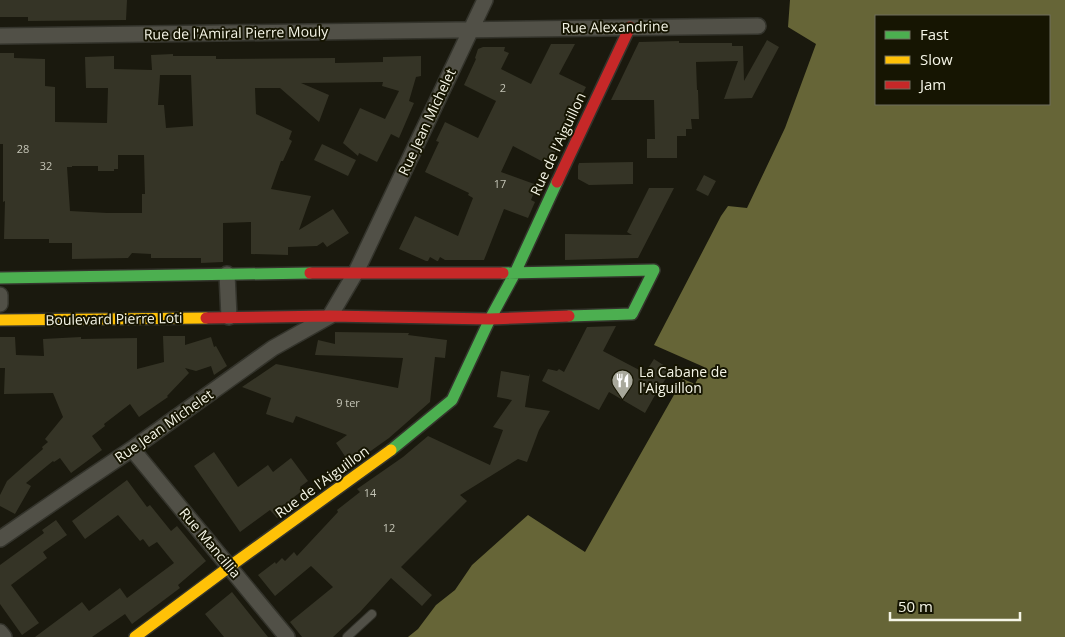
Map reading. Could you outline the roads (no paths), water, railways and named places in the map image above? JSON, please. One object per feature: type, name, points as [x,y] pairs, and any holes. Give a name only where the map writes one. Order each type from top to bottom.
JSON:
[{"type":"street","name":"Rue Jean Michelet","points":[[356,272],[485,0]]},
{"type":"street","name":"Rue Alexandrine","points":[[472,29],[758,26]]},
{"type":"street","name":"Rue de l'Aiguillon","points":[[514,273],[630,27]]},
{"type":"street","name":"Rue de l'Amiral Pierre Mouly","points":[[0,36],[472,29]]},
{"type":"street","name":"Boulevard Pierre Loti","points":[[0,278],[356,272],[514,273],[654,270],[632,314],[490,319],[330,316],[0,320]]},
{"type":"street","points":[[330,316],[356,272]]},
{"type":"street","points":[[490,319],[514,273]]},
{"type":"street","points":[[228,274],[228,317]]},
{"type":"street","points":[[0,295],[0,304]]},
{"type":"street","name":"Rue Jean Michelet","points":[[0,539],[132,449],[273,348],[330,316]]},
{"type":"street","name":"Rue de l'Aiguillon","points":[[135,637],[396,447],[452,400],[490,319]]},
{"type":"street","name":"Rue Mancillia","points":[[132,449],[287,637]]},
{"type":"street","points":[[0,632],[4,637]]},
{"type":"lane","points":[[347,637],[372,614]]},
{"type":"place","name":"La Cabane de l'Aiguillon","points":[[623,399]]}]
